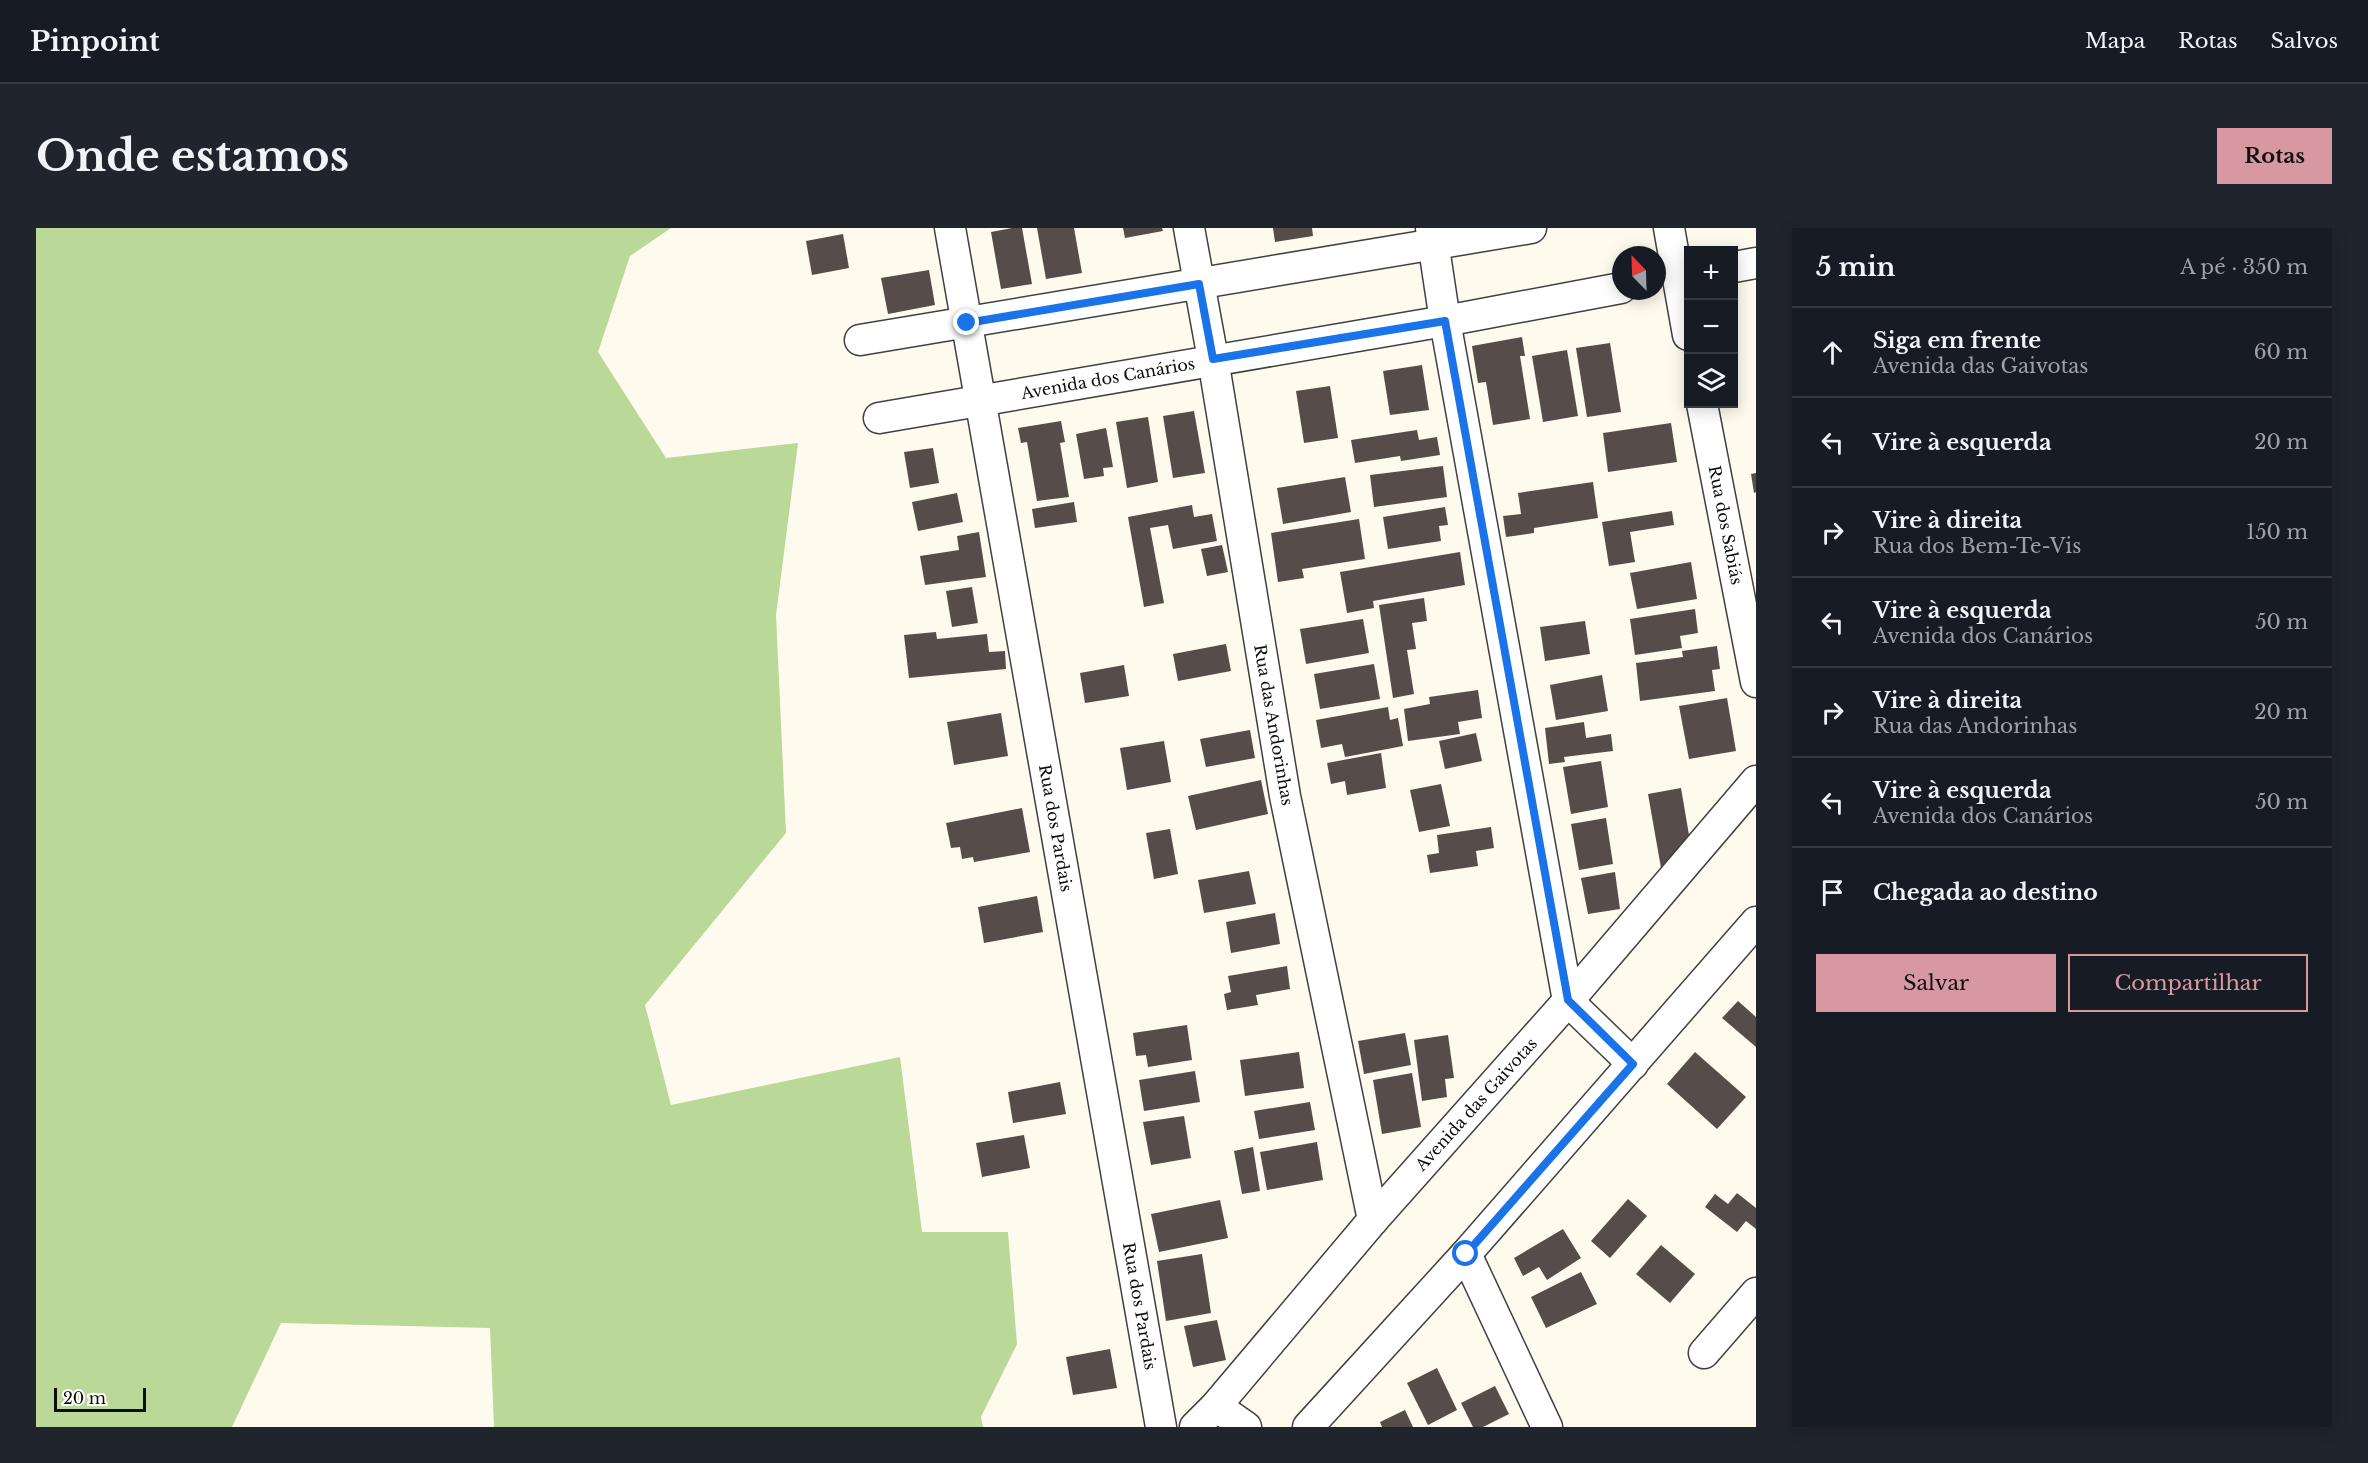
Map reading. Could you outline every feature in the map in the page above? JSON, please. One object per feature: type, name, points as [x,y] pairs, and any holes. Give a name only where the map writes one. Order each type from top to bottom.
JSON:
[{"type":"street","name":"Rua dos Pardais","points":[[950,228],[1161,1427]]},
{"type":"street","name":"Rua das Andorinhas","points":[[1189,228],[1213,359],[1285,796],[1373,1220]]},
{"type":"street","points":[[860,340],[1199,284],[1432,236],[1530,228]]},
{"type":"street","points":[[1669,228],[1674,278],[1684,316]]},
{"type":"street","points":[[1432,236],[1445,321],[1568,1000],[1633,1064]]},
{"type":"street","points":[[1738,266],[1756,263]]},
{"type":"street","name":"Avenida dos Canários","points":[[879,418],[1445,321],[1612,290]]},
{"type":"street","name":"Rua dos Sabiás","points":[[1703,408],[1756,682]]},
{"type":"street","name":"Avenida das Gaivotas","points":[[1195,1427],[1216,1406],[1373,1220],[1568,1000],[1756,781]]},
{"type":"street","points":[[1308,1427],[1466,1254],[1756,922]]},
{"type":"street","points":[[1466,1254],[1547,1427]]},
{"type":"street","points":[[1704,1353],[1756,1293]]},
{"type":"street","points":[[1216,1406],[1246,1427]]},
{"type":"green space","points":[[36,228],[671,228],[630,256],[598,352],[666,458],[798,443],[776,615],[786,833],[645,1005],[671,1105],[900,1057],[922,1232],[1008,1232],[1017,1344],[981,1417],[983,1427],[494,1427],[490,1328],[281,1323],[232,1427],[36,1427]]},
{"type":"building","points":[[1022,228],[1032,284],[1001,289],[991,232]]},
{"type":"building","points":[[1037,228],[1074,228],[1082,273],[1046,279]]},
{"type":"building","points":[[1123,228],[1162,228],[1163,231],[1125,238]]},
{"type":"building","points":[[1273,228],[1312,228],[1313,236],[1275,242]]},
{"type":"building","points":[[843,234],[849,268],[812,275],[806,241]]},
{"type":"building","points":[[929,270],[935,305],[888,314],[881,278]]},
{"type":"building","points":[[1522,337],[1525,356],[1520,356],[1530,419],[1493,425],[1486,382],[1478,383],[1472,346]]},
{"type":"building","points":[[1610,343],[1621,412],[1587,417],[1576,348]]},
{"type":"building","points":[[1567,350],[1578,416],[1543,422],[1532,356]]},
{"type":"building","points":[[1422,365],[1429,410],[1390,415],[1383,371]]},
{"type":"building","points":[[1330,386],[1338,438],[1304,443],[1296,391]]},
{"type":"building","points":[[1194,411],[1205,473],[1173,478],[1163,416]]},
{"type":"building","points":[[1148,417],[1158,482],[1127,488],[1116,422]]},
{"type":"building","points":[[1061,421],[1065,442],[1060,443],[1069,497],[1037,501],[1027,442],[1021,443],[1018,428]]},
{"type":"building","points":[[1671,423],[1677,462],[1608,472],[1603,433]]},
{"type":"building","points":[[1106,428],[1113,467],[1103,468],[1104,476],[1084,479],[1076,434]]},
{"type":"building","points":[[1417,430],[1419,440],[1437,437],[1440,455],[1401,461],[1400,456],[1355,463],[1351,440]]},
{"type":"building","points":[[933,448],[939,483],[910,488],[904,452]]},
{"type":"building","points":[[1443,466],[1447,497],[1374,507],[1370,475]]},
{"type":"building","points":[[1756,473],[1756,492],[1754,493],[1751,474]]},
{"type":"building","points":[[1345,477],[1351,512],[1283,524],[1277,488]]},
{"type":"building","points":[[1593,482],[1598,518],[1534,528],[1534,533],[1506,537],[1503,516],[1521,514],[1518,493]]},
{"type":"building","points":[[957,493],[963,522],[918,531],[912,502]]},
{"type":"building","points":[[1074,502],[1077,522],[1035,528],[1032,509]]},
{"type":"building","points":[[1192,505],[1194,517],[1212,514],[1217,541],[1173,549],[1168,525],[1150,528],[1164,603],[1144,607],[1128,517]]},
{"type":"building","points":[[1445,507],[1448,525],[1439,526],[1441,541],[1388,549],[1383,517]]},
{"type":"building","points":[[1672,511],[1674,525],[1630,532],[1635,562],[1609,566],[1602,522]]},
{"type":"building","points":[[1359,519],[1365,559],[1302,569],[1304,578],[1278,582],[1271,533]]},
{"type":"building","points":[[979,532],[986,577],[925,585],[920,556],[959,550],[957,536]]},
{"type":"building","points":[[1222,545],[1228,572],[1207,576],[1201,549]]},
{"type":"building","points":[[1460,552],[1465,585],[1373,601],[1374,608],[1347,613],[1340,572]]},
{"type":"building","points":[[1691,562],[1697,599],[1637,609],[1630,573]]},
{"type":"building","points":[[972,587],[978,623],[952,627],[946,591]]},
{"type":"building","points":[[1424,598],[1427,621],[1412,623],[1416,649],[1407,650],[1414,694],[1393,698],[1379,605]]},
{"type":"building","points":[[1695,609],[1698,633],[1680,636],[1682,648],[1635,655],[1630,619]]},
{"type":"building","points":[[1363,619],[1369,653],[1306,664],[1300,629]]},
{"type":"building","points":[[1585,621],[1590,654],[1545,661],[1540,627]]},
{"type":"building","points":[[936,632],[937,639],[987,634],[989,652],[1005,651],[1006,669],[909,678],[904,635]]},
{"type":"building","points":[[1226,644],[1231,671],[1178,681],[1173,654]]},
{"type":"building","points":[[1717,646],[1720,669],[1712,670],[1715,691],[1640,701],[1636,663],[1683,657],[1682,651]]},
{"type":"building","points":[[1374,664],[1380,699],[1320,709],[1314,674]]},
{"type":"building","points":[[1124,665],[1129,696],[1085,703],[1080,673]]},
{"type":"building","points":[[1602,675],[1608,711],[1556,720],[1550,685]]},
{"type":"building","points":[[1478,690],[1482,718],[1458,722],[1460,734],[1408,741],[1404,709],[1430,704],[1429,697]]},
{"type":"building","points":[[1727,698],[1736,751],[1689,759],[1679,706]]},
{"type":"building","points":[[1388,707],[1390,720],[1398,718],[1403,746],[1345,757],[1342,744],[1321,748],[1316,720]]},
{"type":"building","points":[[1001,713],[1008,756],[954,765],[947,722]]},
{"type":"building","points":[[1584,722],[1586,738],[1611,734],[1613,751],[1564,757],[1565,762],[1549,764],[1545,728]]},
{"type":"building","points":[[1250,730],[1255,758],[1206,767],[1200,739]]},
{"type":"building","points":[[1476,733],[1482,761],[1445,769],[1439,741]]},
{"type":"building","points":[[1164,741],[1171,782],[1127,790],[1120,748]]},
{"type":"building","points":[[1381,753],[1386,788],[1347,795],[1345,781],[1331,784],[1327,763]]},
{"type":"building","points":[[1601,761],[1608,807],[1571,814],[1563,767]]},
{"type":"building","points":[[1261,780],[1268,814],[1196,830],[1188,796]]},
{"type":"building","points":[[1441,784],[1450,826],[1419,832],[1410,790]]},
{"type":"building","points":[[1681,788],[1689,835],[1661,868],[1648,794]]},
{"type":"building","points":[[1022,808],[1030,852],[974,862],[973,857],[962,859],[960,847],[951,848],[946,823]]},
{"type":"building","points":[[1606,818],[1613,864],[1579,870],[1571,824]]},
{"type":"building","points":[[1491,827],[1494,848],[1476,851],[1478,866],[1430,873],[1427,855],[1439,853],[1437,835]]},
{"type":"building","points":[[1170,829],[1178,874],[1154,879],[1146,833]]},
{"type":"building","points":[[1249,871],[1256,904],[1204,913],[1198,880]]},
{"type":"building","points":[[1615,872],[1620,909],[1588,914],[1581,878]]},
{"type":"building","points":[[1037,896],[1043,932],[984,943],[978,907]]},
{"type":"building","points":[[1275,913],[1280,944],[1231,953],[1226,922]]},
{"type":"building","points":[[1287,966],[1290,989],[1256,995],[1258,1005],[1227,1010],[1224,994],[1231,992],[1228,976]]},
{"type":"building","points":[[1738,1001],[1756,1017],[1756,1047],[1722,1018]]},
{"type":"building","points":[[1187,1025],[1192,1060],[1148,1067],[1146,1055],[1136,1056],[1133,1033]]},
{"type":"building","points":[[1405,1033],[1411,1065],[1364,1074],[1358,1041]]},
{"type":"building","points":[[1448,1035],[1454,1078],[1445,1079],[1447,1097],[1422,1101],[1414,1040]]},
{"type":"building","points":[[1299,1052],[1304,1088],[1245,1096],[1240,1060]]},
{"type":"building","points":[[1695,1052],[1746,1097],[1717,1129],[1667,1084]]},
{"type":"building","points":[[1195,1071],[1200,1102],[1144,1111],[1139,1080]]},
{"type":"building","points":[[1412,1073],[1421,1127],[1382,1134],[1373,1080]]},
{"type":"building","points":[[1060,1082],[1066,1114],[1013,1123],[1008,1092]]},
{"type":"building","points":[[1310,1102],[1315,1130],[1259,1139],[1254,1111]]},
{"type":"building","points":[[1184,1116],[1191,1158],[1151,1165],[1143,1122]]},
{"type":"building","points":[[1024,1135],[1030,1168],[982,1177],[976,1143]]},
{"type":"building","points":[[1317,1142],[1323,1180],[1267,1190],[1260,1152]]},
{"type":"building","points":[[1253,1147],[1260,1191],[1242,1194],[1234,1151]]},
{"type":"building","points":[[1737,1193],[1756,1208],[1756,1229],[1746,1221],[1737,1232],[1705,1207],[1715,1194],[1728,1204]]},
{"type":"building","points":[[1628,1199],[1647,1216],[1610,1258],[1591,1241]]},
{"type":"building","points":[[1220,1200],[1228,1238],[1159,1252],[1151,1214]]},
{"type":"building","points":[[1563,1229],[1581,1258],[1547,1280],[1539,1267],[1523,1276],[1514,1258]]},
{"type":"building","points":[[1661,1245],[1695,1274],[1670,1303],[1636,1274]]},
{"type":"building","points":[[1202,1254],[1211,1313],[1166,1321],[1157,1261]]},
{"type":"building","points":[[1581,1272],[1597,1304],[1546,1328],[1531,1297]]},
{"type":"building","points":[[1217,1320],[1226,1360],[1193,1367],[1184,1326]]},
{"type":"building","points":[[1110,1349],[1117,1388],[1073,1395],[1066,1357]]},
{"type":"building","points":[[1437,1368],[1457,1410],[1428,1425],[1407,1383]]},
{"type":"building","points":[[1495,1386],[1509,1414],[1483,1427],[1473,1427],[1461,1403]]},
{"type":"building","points":[[1405,1410],[1413,1427],[1382,1427],[1380,1422]]},
{"type":"route","points":[[967,323],[1199,284],[1213,359],[1445,321],[1568,1000],[1633,1064],[1466,1254]]}]
